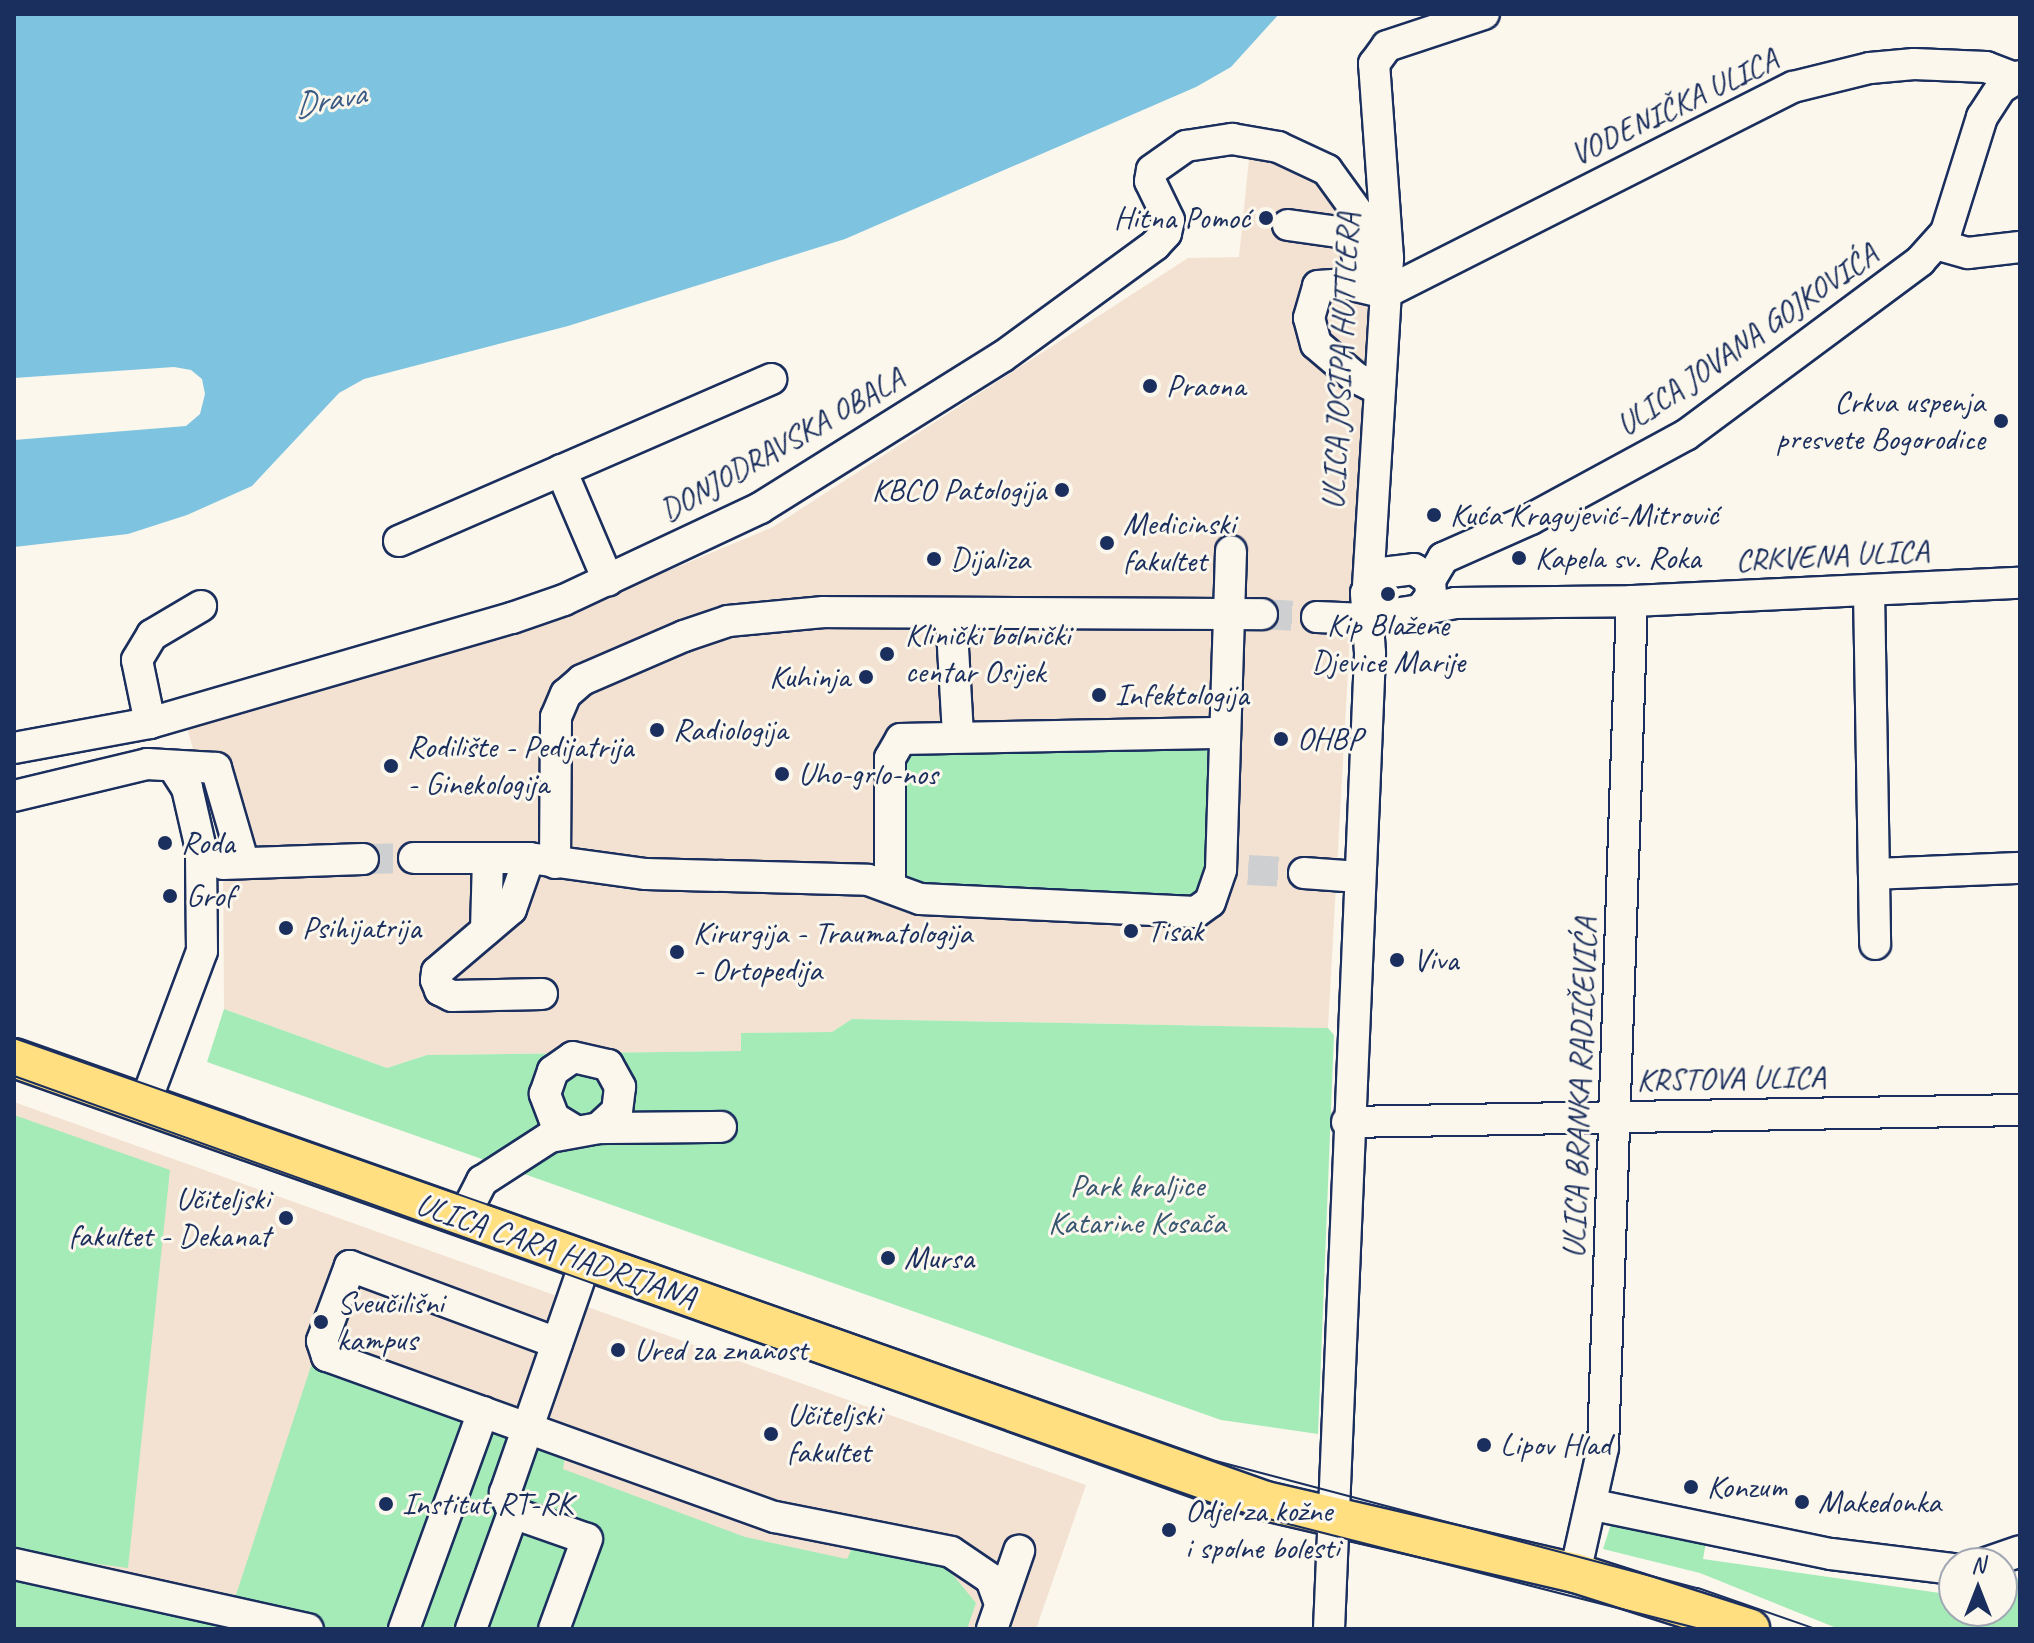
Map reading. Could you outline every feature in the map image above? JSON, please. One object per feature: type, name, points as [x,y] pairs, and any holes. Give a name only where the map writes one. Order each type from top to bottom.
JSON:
[{"type":"main road","name":"ULICA CARA HADRIJANA","points":[[14,1058],[1099,1443],[1266,1501],[1332,1516]]},
{"type":"main road","points":[[1332,1516],[1575,1573],[1750,1629]]},
{"type":"street","name":"ULICA JOSIPA HUTTLERA","points":[[1347,1122],[1370,653],[1421,570],[1399,570],[1379,555],[1369,529],[1378,389],[1372,290],[1388,258],[1378,54],[1387,46],[1484,14]]},
{"type":"street","name":"VODENIČKA ULICA","points":[[1372,290],[1793,87],[1870,68],[1914,64],[1986,67],[2017,77]]},
{"type":"street","name":"ULICA JOVANA GOJKOVIĆA","points":[[1404,600],[1443,558],[1531,519],[1686,435],[1865,303],[1936,244],[1962,188],[1982,117],[2017,77]]},
{"type":"street","name":"DONJODRAVSKA OBALA","points":[[14,748],[150,723],[512,618],[608,580],[760,508],[1002,357],[1155,245],[1166,233],[1169,220],[1150,181],[1152,170],[1186,146],[1232,139],[1278,147],[1327,170],[1361,217],[1372,290]]},
{"type":"street","points":[[1288,225],[1353,234],[1372,290],[1318,286],[1309,318],[1316,344],[1356,378],[1378,389]]},
{"type":"street","points":[[1936,244],[1968,253],[2020,247]]},
{"type":"street","points":[[399,541],[771,379]]},
{"type":"street","points":[[561,470],[608,580]]},
{"type":"street","name":"ULICA JOSIPA HUTTLERA","points":[[1369,529],[1404,600]]},
{"type":"street","points":[[414,858],[542,861],[646,874],[890,884],[920,899],[1196,912],[1210,902],[1235,870],[1225,733],[1231,551]]},
{"type":"street","name":"CRKVENA ULICA","points":[[1317,617],[1404,600],[1632,601],[2020,583]]},
{"type":"street","points":[[1869,591],[1875,944]]},
{"type":"street","name":"ULICA BRANKA RADIČEVIĆA","points":[[1575,1573],[1594,1505],[1603,1448],[1632,601]]},
{"type":"street","points":[[150,723],[137,660],[152,635],[201,606]]},
{"type":"street","points":[[542,994],[452,996],[440,990],[437,972],[486,930],[520,895],[542,861],[556,717],[566,694],[582,680],[728,621],[824,612],[1262,614]]},
{"type":"street","points":[[951,613],[958,735]]},
{"type":"street","points":[[890,884],[893,748],[909,735],[1225,733]]},
{"type":"street","points":[[14,796],[135,766],[216,768],[243,861]]},
{"type":"street","points":[[144,1106],[202,951],[203,874],[187,788],[174,768]]},
{"type":"street","points":[[203,874],[243,861],[363,859]]},
{"type":"street","points":[[486,930],[488,859]]},
{"type":"street","points":[[1874,874],[2020,868]]},
{"type":"street","points":[[1304,873],[1359,877]]},
{"type":"street","name":"KRSTOVA ULICA","points":[[1347,1122],[2020,1110]]},
{"type":"street","points":[[1329,1629],[1347,1122]]},
{"type":"street","points":[[463,1218],[475,1190],[490,1175],[550,1137],[587,1129],[721,1127]]},
{"type":"street","points":[[471,1629],[513,1513],[505,1493],[586,1261]]},
{"type":"street","points":[[557,1343],[350,1266],[322,1341],[327,1356],[775,1517],[951,1552],[991,1579],[996,1617]]},
{"type":"street","points":[[404,1629],[483,1412]]},
{"type":"street","points":[[1594,1505],[1831,1554],[1938,1567]]},
{"type":"street","points":[[513,1513],[587,1539],[554,1629]]},
{"type":"street","points":[[996,1617],[1019,1551]]},
{"type":"street","points":[[14,1564],[308,1629]]},
{"type":"shaded area","name":"Klinički bolnički centar Osijek","points":[[1249,159],[1293,163],[1328,180],[1370,279],[1328,1028],[852,1019],[832,1032],[742,1033],[741,1051],[427,1055],[387,1068],[224,1009],[223,855],[186,724],[577,609],[773,527],[1188,258],[1239,257]]},
{"type":"shaded area","name":"Sveučilišni kampus","points":[[14,1102],[1086,1485],[1036,1629],[14,1629]]},
{"type":"green space","points":[[1216,744],[1215,887],[1198,900],[912,887],[899,874],[899,755],[917,747]]},
{"type":"green space","name":"Park kraljice Katarine Kosača","points":[[224,1009],[387,1068],[427,1055],[741,1051],[741,1033],[832,1032],[852,1019],[1328,1028],[1334,1035],[1318,1434],[1221,1420],[207,1062]]},
{"type":"green space","points":[[14,1115],[170,1170],[128,1568],[14,1553]]},
{"type":"green space","points":[[311,1366],[565,1457],[563,1469],[745,1537],[847,1559],[853,1546],[944,1564],[976,1603],[967,1629],[14,1629],[14,1557],[236,1595]]},
{"type":"green space","points":[[1613,1518],[1706,1542],[1703,1559],[1938,1593],[1938,1627],[2018,1627],[2020,1578],[2020,1629],[1839,1629],[1700,1573],[1603,1549]]},
{"type":"water","name":"Drava","points":[[14,14],[1279,14],[1231,67],[1196,87],[845,239],[568,326],[364,379],[339,393],[252,486],[187,515],[128,534],[14,547],[14,440],[186,426],[200,414],[205,394],[202,379],[191,370],[174,367],[14,378]]},
{"type":"tunnel","points":[[1262,614],[1317,617]]},
{"type":"tunnel","points":[[363,859],[414,858]]},
{"type":"tunnel","points":[[1248,870],[1304,873]]},
{"type":"tram line","points":[[14,1038],[1216,1461],[1698,1588],[1816,1629]]},
{"type":"tram line","points":[[14,1076],[1206,1503],[1700,1629]]},
{"type":"place","name":"Hitna Pomoć","points":[[1266,218]]},
{"type":"place","name":"Praona","points":[[1150,386]]},
{"type":"place","name":"Crkva uspenja presvete Bogorodice","points":[[2001,421]]},
{"type":"place","name":"KBCO Patologija","points":[[1062,490]]},
{"type":"place","name":"Kuća Kragujević-Mitrović","points":[[1434,515]]},
{"type":"place","name":"Medicinski fakultet","points":[[1107,543]]},
{"type":"place","name":"Kapela sv. Roka","points":[[1519,558]]},
{"type":"place","name":"Dijaliza","points":[[934,559]]},
{"type":"place","name":"Kip Blažene Djevice Marije","points":[[1388,594]]},
{"type":"place","name":"Klinički bolnički centar Osijek","points":[[887,654]]},
{"type":"place","name":"Kuhinja","points":[[866,677]]},
{"type":"place","name":"Infektologija","points":[[1099,695]]},
{"type":"place","name":"Radiologija","points":[[657,730]]},
{"type":"place","name":"OHBP","points":[[1281,739]]},
{"type":"place","name":"Rodilište - Pedijatrija - Ginekologija","points":[[391,766]]},
{"type":"place","name":"Uho-grlo-nos","points":[[782,774]]},
{"type":"place","name":"Roda","points":[[165,843]]},
{"type":"place","name":"Grof","points":[[170,896]]},
{"type":"place","name":"Psihijatrija","points":[[286,928]]},
{"type":"place","name":"Tisak","points":[[1131,931]]},
{"type":"place","name":"Kirurgija - Traumatologija - Ortopedija","points":[[677,952]]},
{"type":"place","name":"Viva","points":[[1397,960]]},
{"type":"place","name":"Učiteljski fakultet - Dekanat","points":[[286,1218]]},
{"type":"place","name":"Mursa","points":[[888,1258]]},
{"type":"place","name":"Sveučilišni kampus","points":[[321,1322]]},
{"type":"place","name":"Ured za znanost","points":[[618,1350]]},
{"type":"place","name":"Učiteljski fakultet","points":[[771,1434]]},
{"type":"place","name":"Lipov Hlad","points":[[1484,1445]]},
{"type":"place","name":"Konzum","points":[[1691,1487]]},
{"type":"place","name":"Makedonka","points":[[1802,1502]]},
{"type":"place","name":"Institut RT-RK","points":[[386,1504]]},
{"type":"place","name":"Odjel za kožne i spolne bolesti","points":[[1169,1530]]}]
